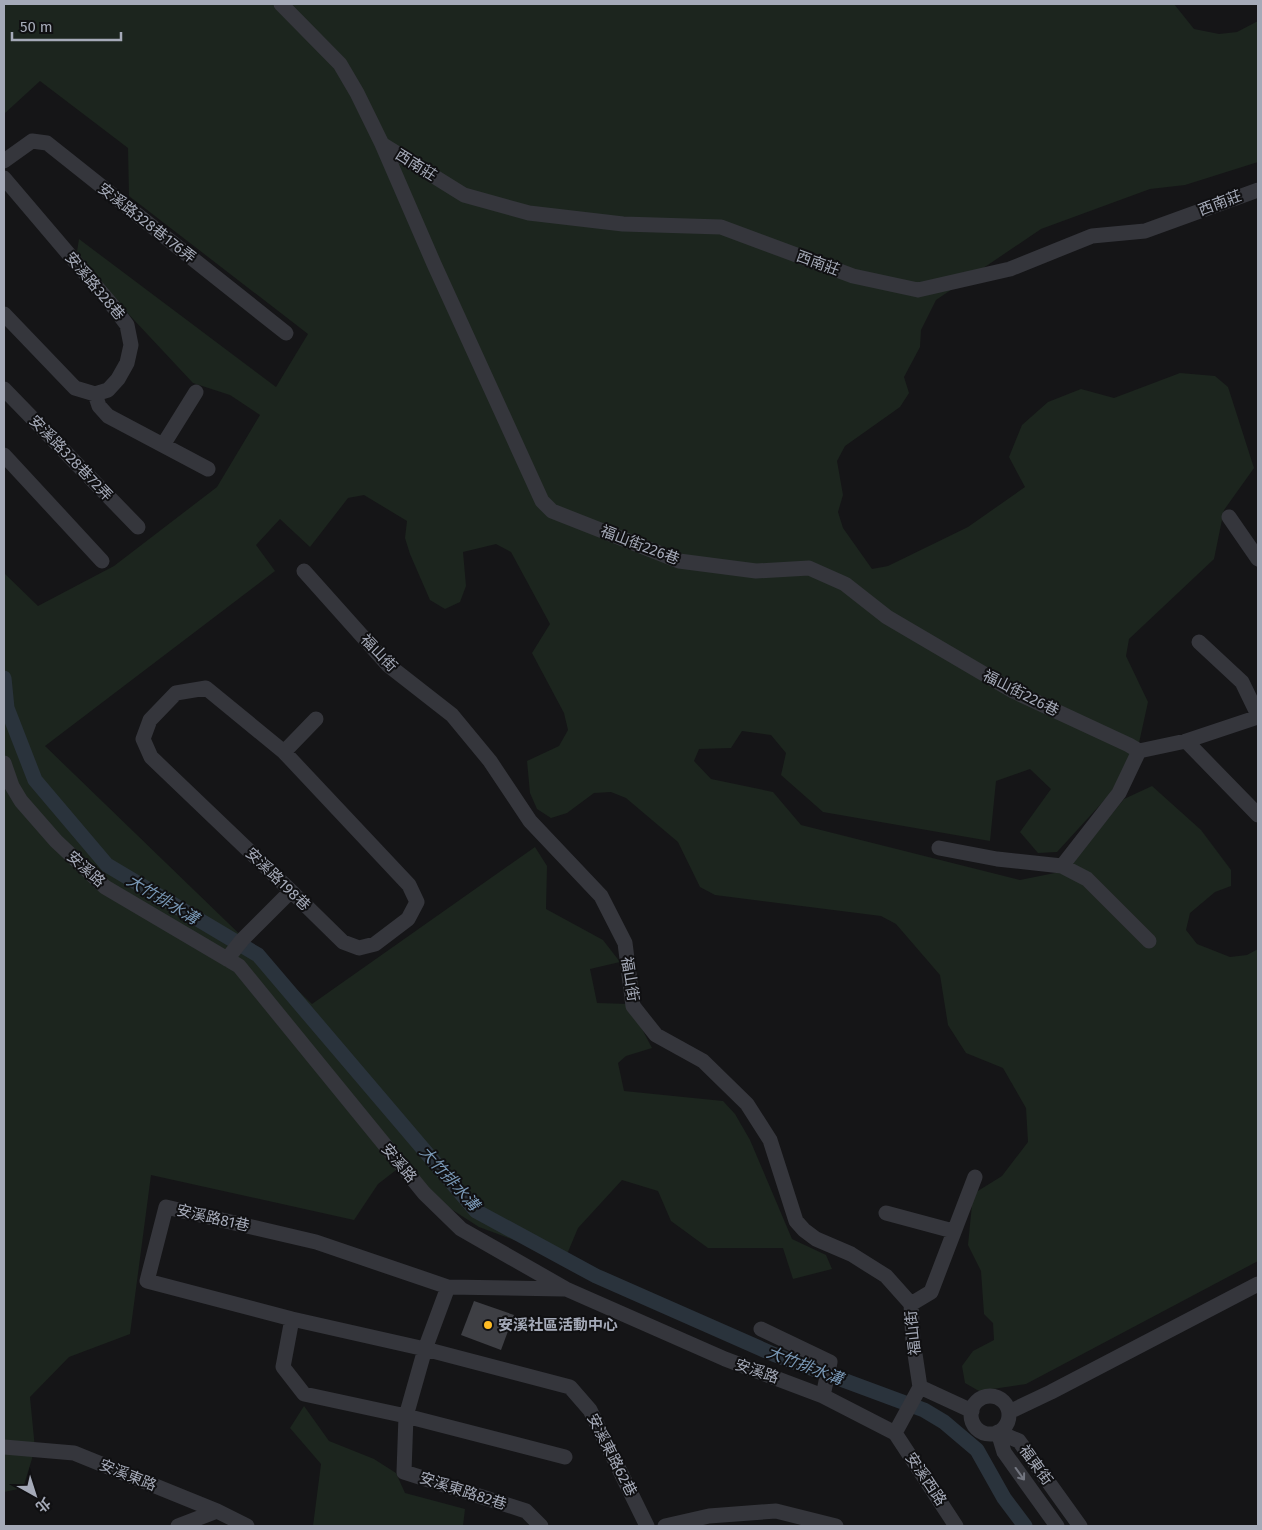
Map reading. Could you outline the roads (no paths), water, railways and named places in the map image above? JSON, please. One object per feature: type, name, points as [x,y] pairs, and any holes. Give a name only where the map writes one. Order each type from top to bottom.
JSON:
[{"type":"street","name":"福山街226巷","points":[[281,4],[340,64],[382,144],[434,264],[542,501],[552,511],[679,561],[756,571],[809,568],[845,584],[887,617],[1013,692],[1139,751]]},
{"type":"street","name":"安溪路328巷176弄","points":[[4,161],[32,141],[47,143],[286,333]]},
{"type":"street","name":"西南莊","points":[[382,144],[464,195],[529,213],[623,224],[721,227],[853,276],[918,290],[1010,269],[1092,236],[1145,231],[1258,190]]},
{"type":"street","name":"安溪路328巷","points":[[4,178],[127,324],[131,345],[127,363],[118,379],[108,390],[95,394]]},
{"type":"street","points":[[4,314],[76,388],[95,394],[99,406],[108,416],[208,469]]},
{"type":"street","name":"安溪路328巷72弄","points":[[4,389],[138,527]]},
{"type":"street","points":[[163,445],[196,392]]},
{"type":"street","points":[[4,455],[102,560]]},
{"type":"street","points":[[1230,517],[1258,559]]},
{"type":"street","name":"福山街","points":[[304,570],[388,665],[452,715],[490,761],[530,821],[602,896],[625,943],[634,1006],[656,1035],[703,1061],[747,1104],[770,1140],[796,1221],[816,1239],[851,1254],[886,1276],[911,1304],[913,1341],[920,1388]]},
{"type":"street","points":[[1062,866],[1120,793],[1139,751],[1186,741],[1258,716],[1242,682],[1199,642]]},
{"type":"street","name":"安溪路198巷","points":[[206,688],[284,752],[409,885],[417,902],[408,919],[375,944],[359,948],[343,942],[292,890],[151,757],[143,739],[150,720],[176,693],[206,688]]},
{"type":"street","points":[[284,752],[316,719]]},
{"type":"street","points":[[1186,741],[1258,815]]},
{"type":"street","name":"安溪路","points":[[4,763],[12,786],[21,801],[56,841],[106,887],[230,956],[424,1193],[461,1228],[566,1289],[725,1359],[791,1383],[824,1392],[895,1433]]},
{"type":"street","points":[[939,848],[997,859],[1062,866],[1087,879],[1149,941]]},
{"type":"street","points":[[230,956],[242,940],[292,890]]},
{"type":"street","points":[[911,1304],[931,1292],[975,1177]]},
{"type":"street","name":"安溪路81巷","points":[[566,1289],[448,1288],[316,1242],[166,1207],[147,1281],[292,1319],[425,1349],[570,1387]]},
{"type":"street","points":[[886,1213],[953,1231]]},
{"type":"street","points":[[1009,1412],[1258,1284]]},
{"type":"street","points":[[406,1416],[425,1349],[448,1288]]},
{"type":"street","points":[[292,1319],[283,1368],[304,1394],[406,1416],[566,1457]]},
{"type":"street","points":[[761,1329],[830,1362],[824,1392]]},
{"type":"street","name":"安溪東路62巷","points":[[570,1387],[590,1410],[647,1526]]},
{"type":"street","points":[[895,1433],[920,1388],[972,1411]]},
{"type":"street","points":[[990,1396],[1002,1400],[1009,1412],[1006,1424],[998,1432],[992,1433],[979,1430],[972,1420],[972,1411],[977,1401],[983,1397],[990,1396]]},
{"type":"street","name":"安溪東路82巷","points":[[406,1416],[404,1472],[526,1511],[541,1526]]},
{"type":"street","name":"福東街","points":[[998,1432],[1004,1452],[1057,1526]]},
{"type":"street","name":"福東街","points":[[998,1432],[1019,1441],[1080,1526]]},
{"type":"street","name":"安溪西路","points":[[895,1433],[956,1526]]},
{"type":"street","name":"安溪東路","points":[[4,1446],[74,1453],[217,1511],[247,1526]]},
{"type":"street","points":[[178,1526],[217,1511]]},
{"type":"street","points":[[664,1526],[709,1516],[776,1511],[836,1526]]},
{"type":"waterway","name":"大竹排水溝","points":[[4,678],[7,708],[35,780],[107,865],[258,955],[476,1211],[596,1276],[773,1354],[924,1410],[944,1422],[977,1450],[1004,1498],[1025,1526]]},
{"type":"place","name":"安溪社區活動中心","points":[[488,1325]]}]
